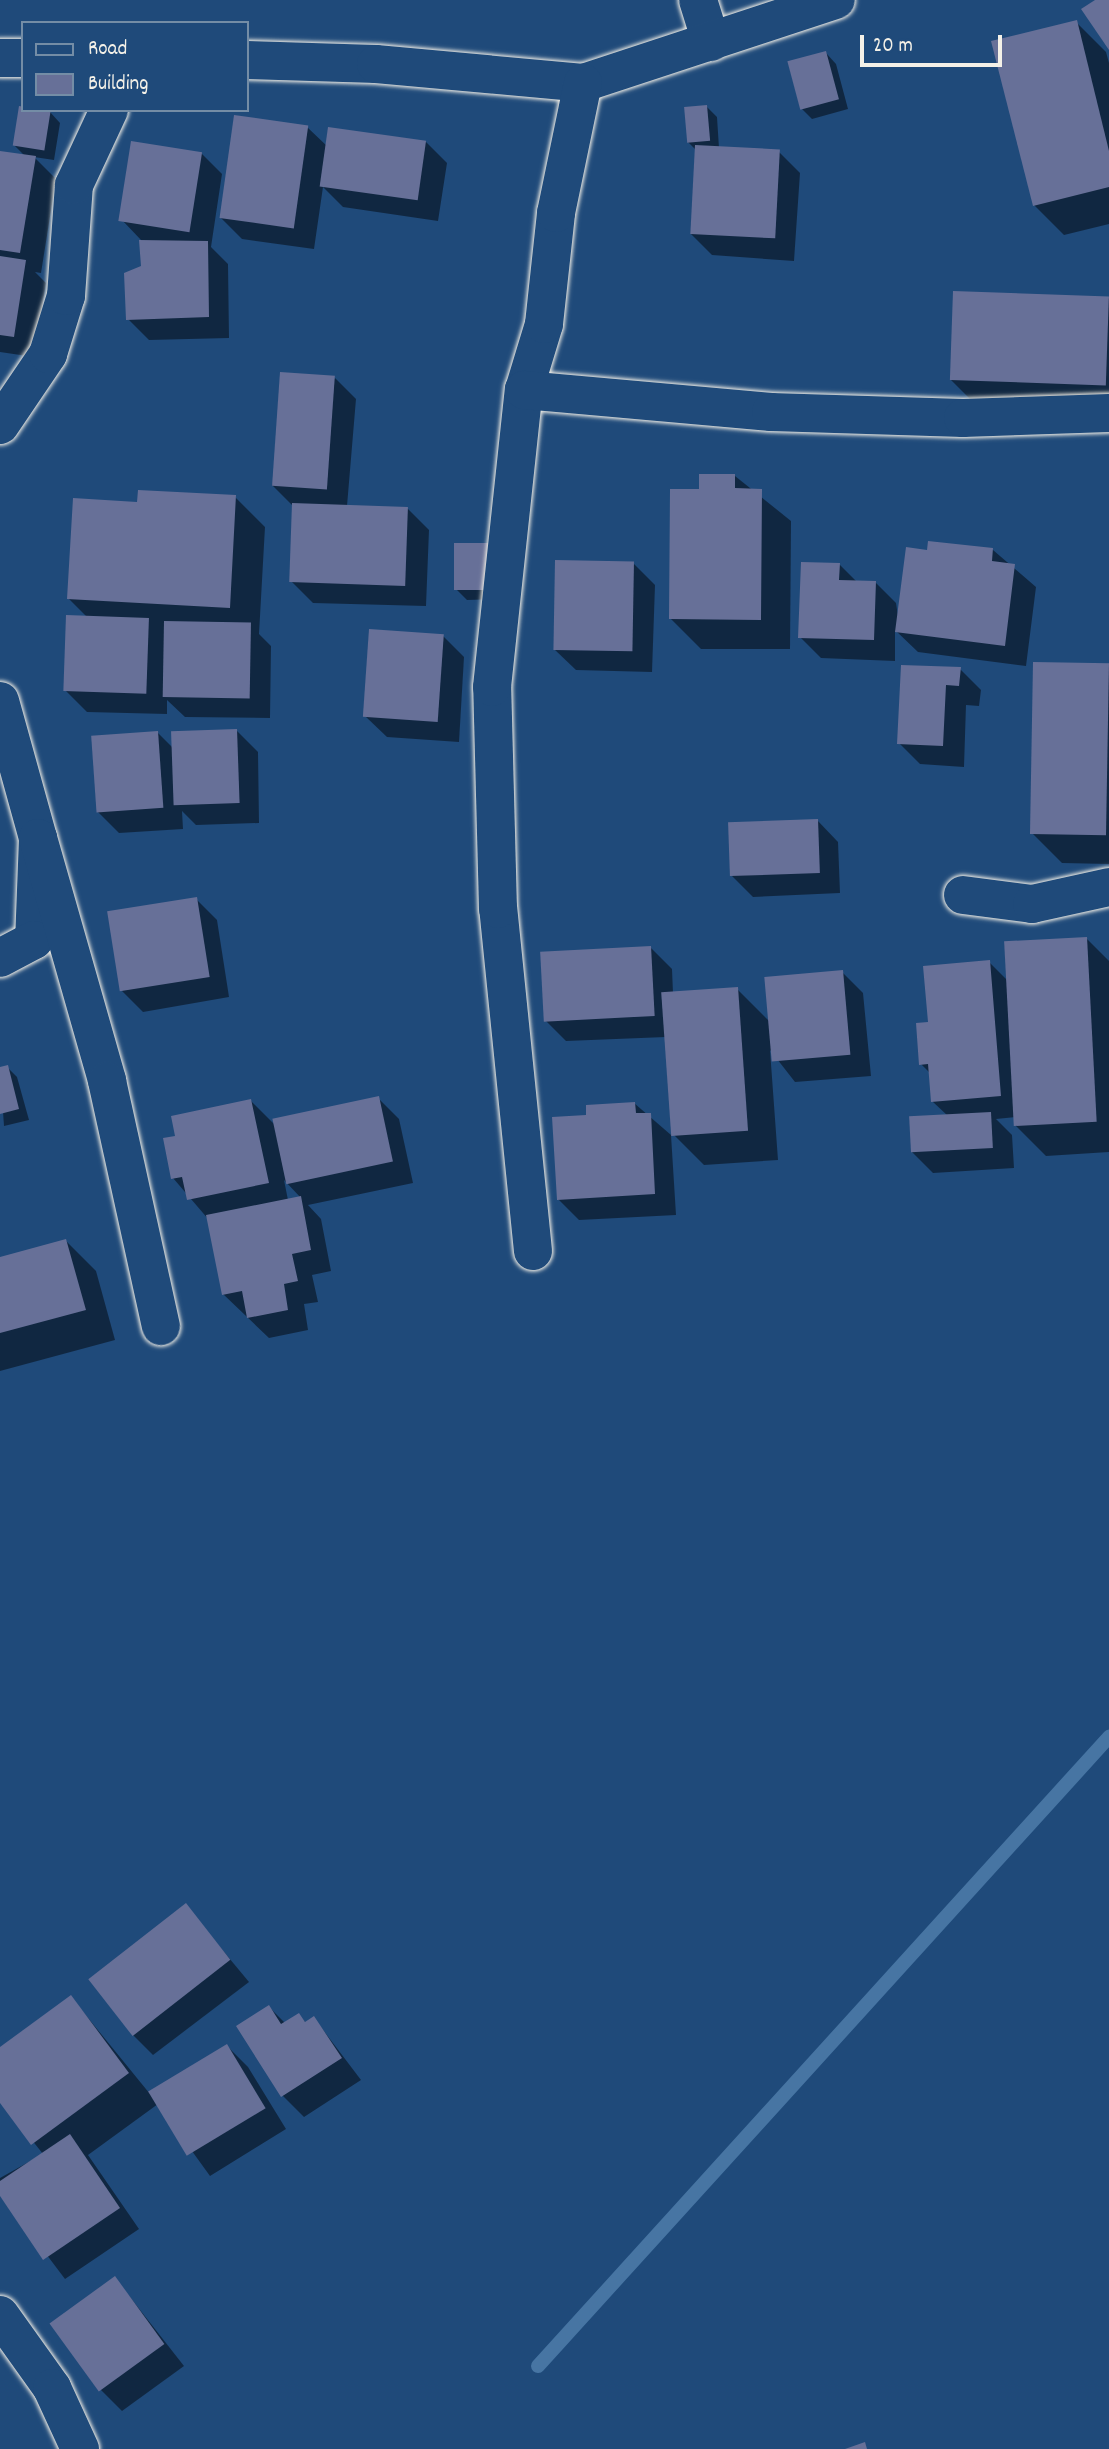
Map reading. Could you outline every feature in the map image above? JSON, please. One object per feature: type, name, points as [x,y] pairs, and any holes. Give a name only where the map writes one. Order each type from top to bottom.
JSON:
[{"type":"street","points":[[698,0],[711,42]]},
{"type":"street","points":[[248,60],[376,64],[583,83],[836,0]]},
{"type":"street","points":[[0,58],[21,58]]},
{"type":"street","points":[[533,1251],[498,909],[492,687],[524,390],[544,324],[556,213],[583,83]]},
{"type":"street","points":[[0,425],[48,354],[66,296],[74,185],[105,112]]},
{"type":"street","points":[[524,390],[771,412],[963,418],[1109,413]]},
{"type":"street","points":[[0,702],[107,1081],[160,1326]]},
{"type":"street","points":[[0,958],[34,940],[38,838]]},
{"type":"street","points":[[963,895],[1032,904],[1109,887]]},
{"type":"street","points":[[1,2320],[52,2388],[80,2449]]},
{"type":"building","points":[[1095,0],[1109,0],[1109,50],[1081,9]]},
{"type":"building","points":[[1077,20],[1109,151],[1109,187],[1033,206],[991,41]]},
{"type":"building","points":[[826,51],[839,99],[800,110],[787,61]]},
{"type":"building","points":[[707,105],[710,141],[687,143],[684,107]]},
{"type":"building","points":[[19,106],[21,112],[50,112],[44,151],[13,146]]},
{"type":"building","points":[[234,115],[308,125],[294,228],[220,218]]},
{"type":"building","points":[[328,127],[426,141],[418,200],[320,186]]},
{"type":"building","points":[[131,141],[202,152],[189,232],[118,221]]},
{"type":"building","points":[[695,145],[780,149],[775,238],[690,234]]},
{"type":"building","points":[[0,151],[36,156],[20,253],[0,250]]},
{"type":"building","points":[[139,240],[208,241],[209,317],[126,320],[124,273],[141,266]]},
{"type":"building","points":[[0,256],[26,260],[14,337],[0,335]]},
{"type":"building","points":[[953,291],[1109,296],[1106,385],[950,380]]},
{"type":"building","points":[[280,372],[335,376],[327,490],[272,486]]},
{"type":"building","points":[[699,474],[735,474],[735,488],[762,489],[761,620],[669,619],[670,489],[699,489]]},
{"type":"building","points":[[138,490],[236,495],[230,608],[67,599],[73,498],[137,502]]},
{"type":"building","points":[[292,503],[408,507],[405,586],[289,582]]},
{"type":"building","points":[[928,541],[993,548],[992,561],[1015,564],[1005,646],[895,632],[906,547],[927,550]]},
{"type":"building","points":[[454,543],[488,543],[488,590],[454,590]]},
{"type":"building","points":[[555,560],[634,561],[632,651],[553,650]]},
{"type":"building","points":[[801,562],[840,563],[839,580],[876,581],[874,640],[798,638]]},
{"type":"building","points":[[66,615],[149,618],[146,694],[63,691]]},
{"type":"building","points":[[164,621],[251,623],[250,699],[163,697]]},
{"type":"building","points":[[369,629],[444,634],[438,722],[363,717]]},
{"type":"building","points":[[1033,662],[1109,663],[1106,835],[1030,834]]},
{"type":"building","points":[[901,665],[961,667],[959,686],[946,685],[943,746],[897,744]]},
{"type":"building","points":[[237,729],[240,803],[174,805],[171,731]]},
{"type":"building","points":[[158,731],[163,808],[97,812],[91,736]]},
{"type":"building","points":[[818,819],[820,873],[730,876],[728,822]]},
{"type":"building","points":[[197,897],[210,977],[120,991],[107,911]]},
{"type":"building","points":[[1087,937],[1097,1122],[1014,1126],[1004,941]]},
{"type":"building","points":[[651,946],[655,1016],[544,1022],[540,952]]},
{"type":"building","points":[[990,960],[1001,1096],[931,1102],[928,1064],[919,1065],[916,1023],[928,1022],[923,966]]},
{"type":"building","points":[[843,970],[850,1055],[772,1062],[764,977]]},
{"type":"building","points":[[738,987],[748,1131],[671,1136],[661,992]]},
{"type":"building","points":[[8,1065],[19,1109],[0,1114],[0,1067]]},
{"type":"building","points":[[379,1096],[393,1162],[286,1184],[272,1119]]},
{"type":"building","points":[[251,1099],[269,1183],[187,1200],[182,1177],[171,1179],[163,1138],[175,1136],[171,1116]]},
{"type":"building","points":[[635,1102],[636,1113],[651,1113],[655,1194],[557,1200],[552,1117],[586,1115],[586,1105]]},
{"type":"building","points":[[991,1112],[993,1148],[911,1152],[909,1116]]},
{"type":"building","points":[[301,1196],[311,1250],[292,1254],[298,1281],[284,1284],[288,1310],[247,1318],[242,1291],[222,1295],[206,1215]]},
{"type":"building","points":[[66,1239],[86,1310],[0,1333],[0,1257]]},
{"type":"building","points":[[186,1903],[230,1960],[133,2036],[88,1979]]},
{"type":"building","points":[[71,1995],[129,2073],[31,2145],[0,2103],[0,2047]]},
{"type":"building","points":[[269,2005],[281,2024],[299,2013],[305,2022],[314,2016],[342,2058],[281,2097],[236,2026]]},
{"type":"building","points":[[227,2044],[266,2108],[187,2156],[148,2091]]},
{"type":"building","points":[[70,2134],[120,2208],[43,2260],[0,2196],[0,2181]]},
{"type":"building","points":[[115,2276],[164,2344],[99,2392],[49,2324]]},
{"type":"building","points":[[865,2442],[867,2449],[845,2449]]},
{"type":"waterway","points":[[538,2366],[1109,1737]]}]
